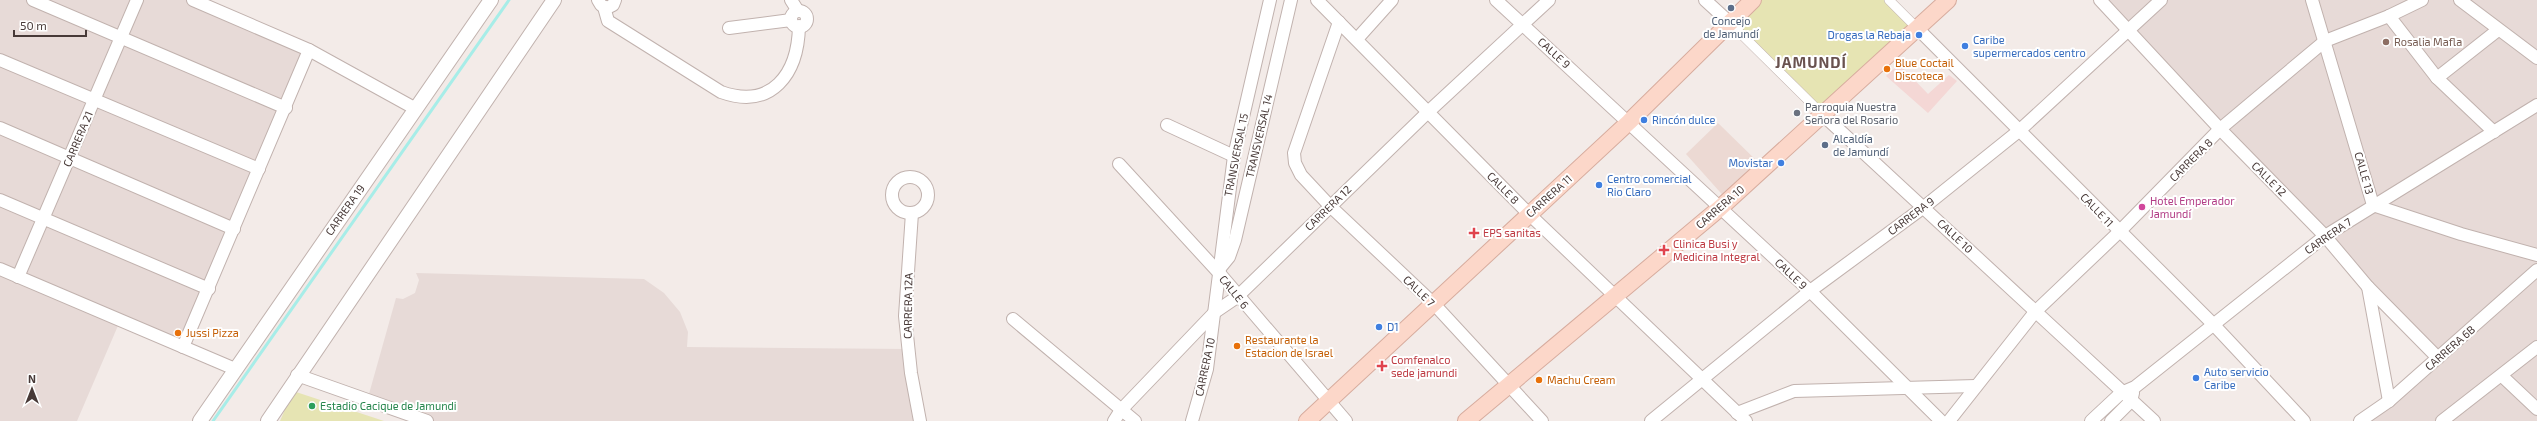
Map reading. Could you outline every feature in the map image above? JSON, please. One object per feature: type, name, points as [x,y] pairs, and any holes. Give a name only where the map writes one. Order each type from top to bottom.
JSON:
[{"type":"main road","name":"CARRERA 11","points":[[1307,421],[1629,122],[1753,0]]},
{"type":"main road","name":"CARRERA 10","points":[[1466,421],[1720,208],[1948,0]]},
{"type":"street","points":[[33,0],[286,108]]},
{"type":"street","name":"CARRERA 21","points":[[18,277],[70,159],[137,0]]},
{"type":"street","points":[[193,0],[309,50],[416,109]]},
{"type":"street","name":"CARRERA 19","points":[[200,421],[491,0]]},
{"type":"street","points":[[268,421],[554,0]]},
{"type":"street","points":[[601,4],[610,7],[616,0]]},
{"type":"street","points":[[601,4],[608,21],[721,92],[737,98],[764,95],[782,83],[797,50],[796,19],[791,0]]},
{"type":"street","name":"TRANSVERSAL 15","points":[[1215,312],[1220,271],[1222,232],[1234,156],[1270,0]]},
{"type":"street","name":"TRANSVERSAL 14","points":[[1220,271],[1235,240],[1291,0]]},
{"type":"street","name":"CALLE 8","points":[[1317,0],[1357,39],[1427,113],[1529,214],[1614,297],[1742,417]]},
{"type":"street","points":[[1357,39],[1392,0]]},
{"type":"street","name":"CALLE 9","points":[[1496,0],[1810,291],[1908,386],[1941,421]]},
{"type":"street","name":"CARRERA 12","points":[[1114,421],[1121,410],[1215,312],[1237,297],[1427,113],[1523,26],[1549,0]]},
{"type":"street","name":"CALLE 10","points":[[1705,0],[1823,115],[1924,207],[2121,393],[2154,421]]},
{"type":"street","name":"CALLE 11","points":[[1889,0],[2020,130],[2119,232],[2213,324],[2304,421]]},
{"type":"street","name":"CALLE 12","points":[[2100,0],[2220,130],[2325,236],[2368,287],[2438,358]]},
{"type":"street","name":"CARRERA 9","points":[[1651,421],[1810,291],[1924,207],[2020,130],[2161,0]]},
{"type":"street","name":"CALLE 13","points":[[2312,0],[2373,205],[2461,234],[2537,255]]},
{"type":"street","name":"CARRERA 8","points":[[1949,421],[2035,312],[2119,232],[2220,130],[2325,41],[2389,16],[2422,0]]},
{"type":"street","points":[[2460,0],[2537,58]]},
{"type":"street","points":[[2389,16],[2437,78],[2494,132]]},
{"type":"street","points":[[729,28],[796,19]]},
{"type":"street","name":"CALLE 7","points":[[1339,22],[1294,153],[1295,164],[1301,175],[1330,206],[1434,304],[1510,384],[1542,421]]},
{"type":"street","points":[[2437,78],[2498,30]]},
{"type":"street","points":[[183,347],[286,108],[309,50]]},
{"type":"street","points":[[0,60],[259,169]]},
{"type":"street","name":"CARRERA 7","points":[[2091,421],[2121,393],[2135,388],[2213,324],[2325,236],[2373,205],[2537,106]]},
{"type":"street","points":[[1167,125],[1234,156]]},
{"type":"street","points":[[0,128],[234,229]]},
{"type":"street","name":"CALLE 6","points":[[1120,164],[1220,271],[1237,297],[1346,421]]},
{"type":"street","points":[[0,200],[44,217],[208,289]]},
{"type":"street","name":"CARRERA 12A","points":[[912,213],[905,316],[910,365],[920,421]]},
{"type":"street","points":[[0,269],[235,369]]},
{"type":"street","name":"CARRERA 6B","points":[[2360,421],[2389,401],[2537,270]]},
{"type":"street","points":[[2368,287],[2389,401]]},
{"type":"street","name":"CARRERA 10","points":[[1192,421],[1206,369],[1215,312]]},
{"type":"street","points":[[1013,319],[1135,421]]},
{"type":"street","points":[[2442,421],[2502,376],[2537,347]]},
{"type":"street","points":[[298,375],[427,421]]},
{"type":"street","points":[[2502,376],[2537,409]]},
{"type":"street","points":[[1742,417],[1794,391],[1908,386],[1976,386]]},
{"type":"street","points":[[2110,421],[2131,400],[2135,388]]},
{"type":"shaded area","points":[[0,0],[193,0],[309,50],[183,347],[120,321],[77,421],[0,421]]},
{"type":"shaded area","points":[[1753,0],[1889,0],[1917,28],[1823,115],[1729,22]]},
{"type":"shaded area","points":[[2100,0],[2537,0],[2537,421],[2357,421],[2438,358]]},
{"type":"shaded area","points":[[1899,64],[1928,94],[1949,75],[1957,81],[1928,113],[1886,76]]},
{"type":"shaded area","points":[[1718,123],[1762,166],[1728,201],[1686,154]]},
{"type":"shaded area","points":[[416,273],[644,279],[664,293],[680,312],[688,332],[687,347],[907,349],[920,421],[427,421],[367,401],[396,298],[403,299],[415,293],[419,280]]},
{"type":"shaded area","name":"Estadio Cacique de Jamundi","points":[[293,391],[384,421],[280,421]]},
{"type":"waterway","points":[[213,421],[509,0]]},
{"type":"place","name":"Concejo de Jamundí","points":[[1731,8]]},
{"type":"place","name":"Drogas la Rebaja","points":[[1919,35]]},
{"type":"place","name":"Rosalia Mafla","points":[[2386,42]]},
{"type":"place","name":"Caribe supermercados centro","points":[[1965,46]]},
{"type":"place","name":"Blue Coctail Discoteca","points":[[1887,69]]},
{"type":"place","name":"Parroquia Nuestra Señora del Rosario","points":[[1797,113]]},
{"type":"place","name":"Rincón dulce","points":[[1644,120]]},
{"type":"place","name":"Alcaldía de Jamundí","points":[[1825,145]]},
{"type":"place","name":"Movistar","points":[[1781,163]]},
{"type":"place","name":"Centro comercial Rio Claro","points":[[1599,185]]},
{"type":"place","name":"Hotel Emperador Jamundí","points":[[2142,207]]},
{"type":"place","name":"EPS sanitas","points":[[1474,233]]},
{"type":"place","name":"Clinica Busi y Medicina Integral","points":[[1664,250]]},
{"type":"place","name":"D1","points":[[1379,327]]},
{"type":"place","name":"Jussi Pizza","points":[[178,333]]},
{"type":"place","name":"Restaurante la Estacion de Israel","points":[[1237,346]]},
{"type":"place","name":"Comfenalco sede jamundi","points":[[1382,366]]},
{"type":"place","name":"Auto servicio Caribe","points":[[2196,378]]},
{"type":"place","name":"Machu Cream","points":[[1539,380]]},
{"type":"place","name":"Estadio Cacique de Jamundi","points":[[312,406]]},
{"type":"district","name":"JAMUNDÍ","points":[[1811,63]]}]
